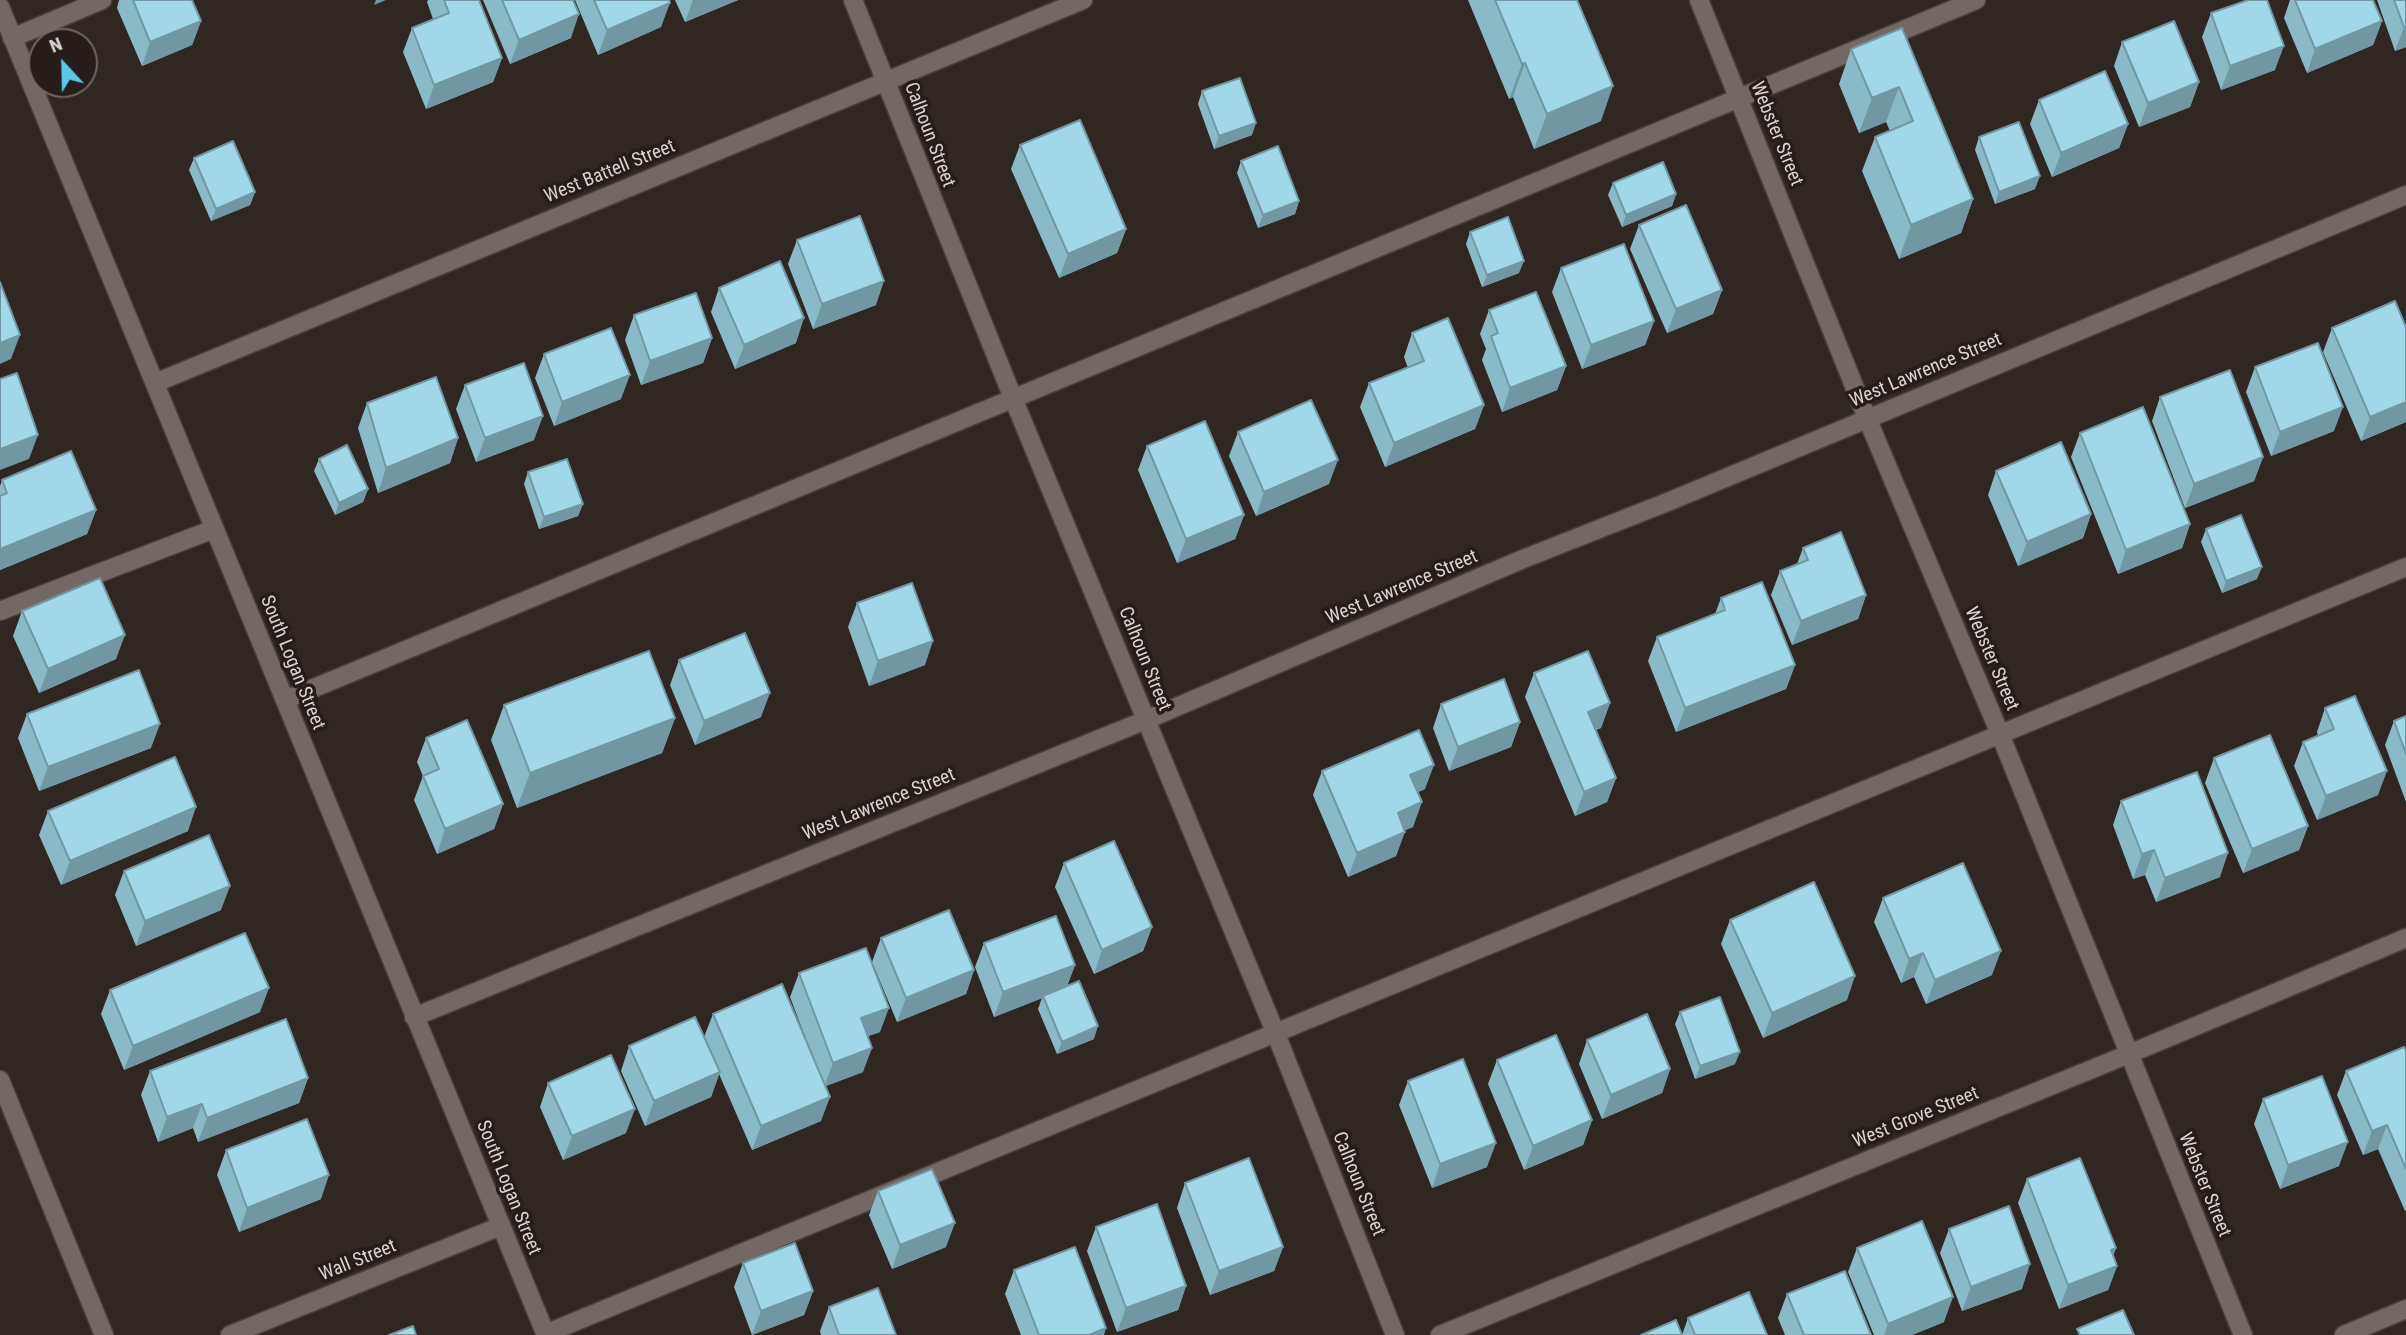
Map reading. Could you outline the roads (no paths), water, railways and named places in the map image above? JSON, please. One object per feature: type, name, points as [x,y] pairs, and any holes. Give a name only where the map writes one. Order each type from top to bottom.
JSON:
[{"type":"street","points":[[12,38],[102,0]]},
{"type":"street","name":"Calhoun Street","points":[[853,0],[916,162],[1276,1034],[1395,1335]]},
{"type":"street","name":"West Battell Street","points":[[155,383],[1083,0]]},
{"type":"street","name":"Webster Street","points":[[1699,0],[1867,418],[2000,734],[2243,1335]]},
{"type":"street","points":[[285,700],[1976,0]]},
{"type":"street","name":"South Logan Street","points":[[0,7],[545,1335]]},
{"type":"street","name":"West Lawrence Street","points":[[415,1017],[1146,719],[1523,559],[1682,496],[2406,195]]},
{"type":"street","points":[[0,611],[214,529]]},
{"type":"street","points":[[545,1335],[2406,567]]},
{"type":"street","name":"West Grove Street","points":[[1440,1335],[2406,938]]},
{"type":"street","points":[[0,1080],[104,1335]]},
{"type":"street","name":"Wall Street","points":[[230,1335],[501,1226]]},
{"type":"street","points":[[2344,1335],[2406,1309]]}]
